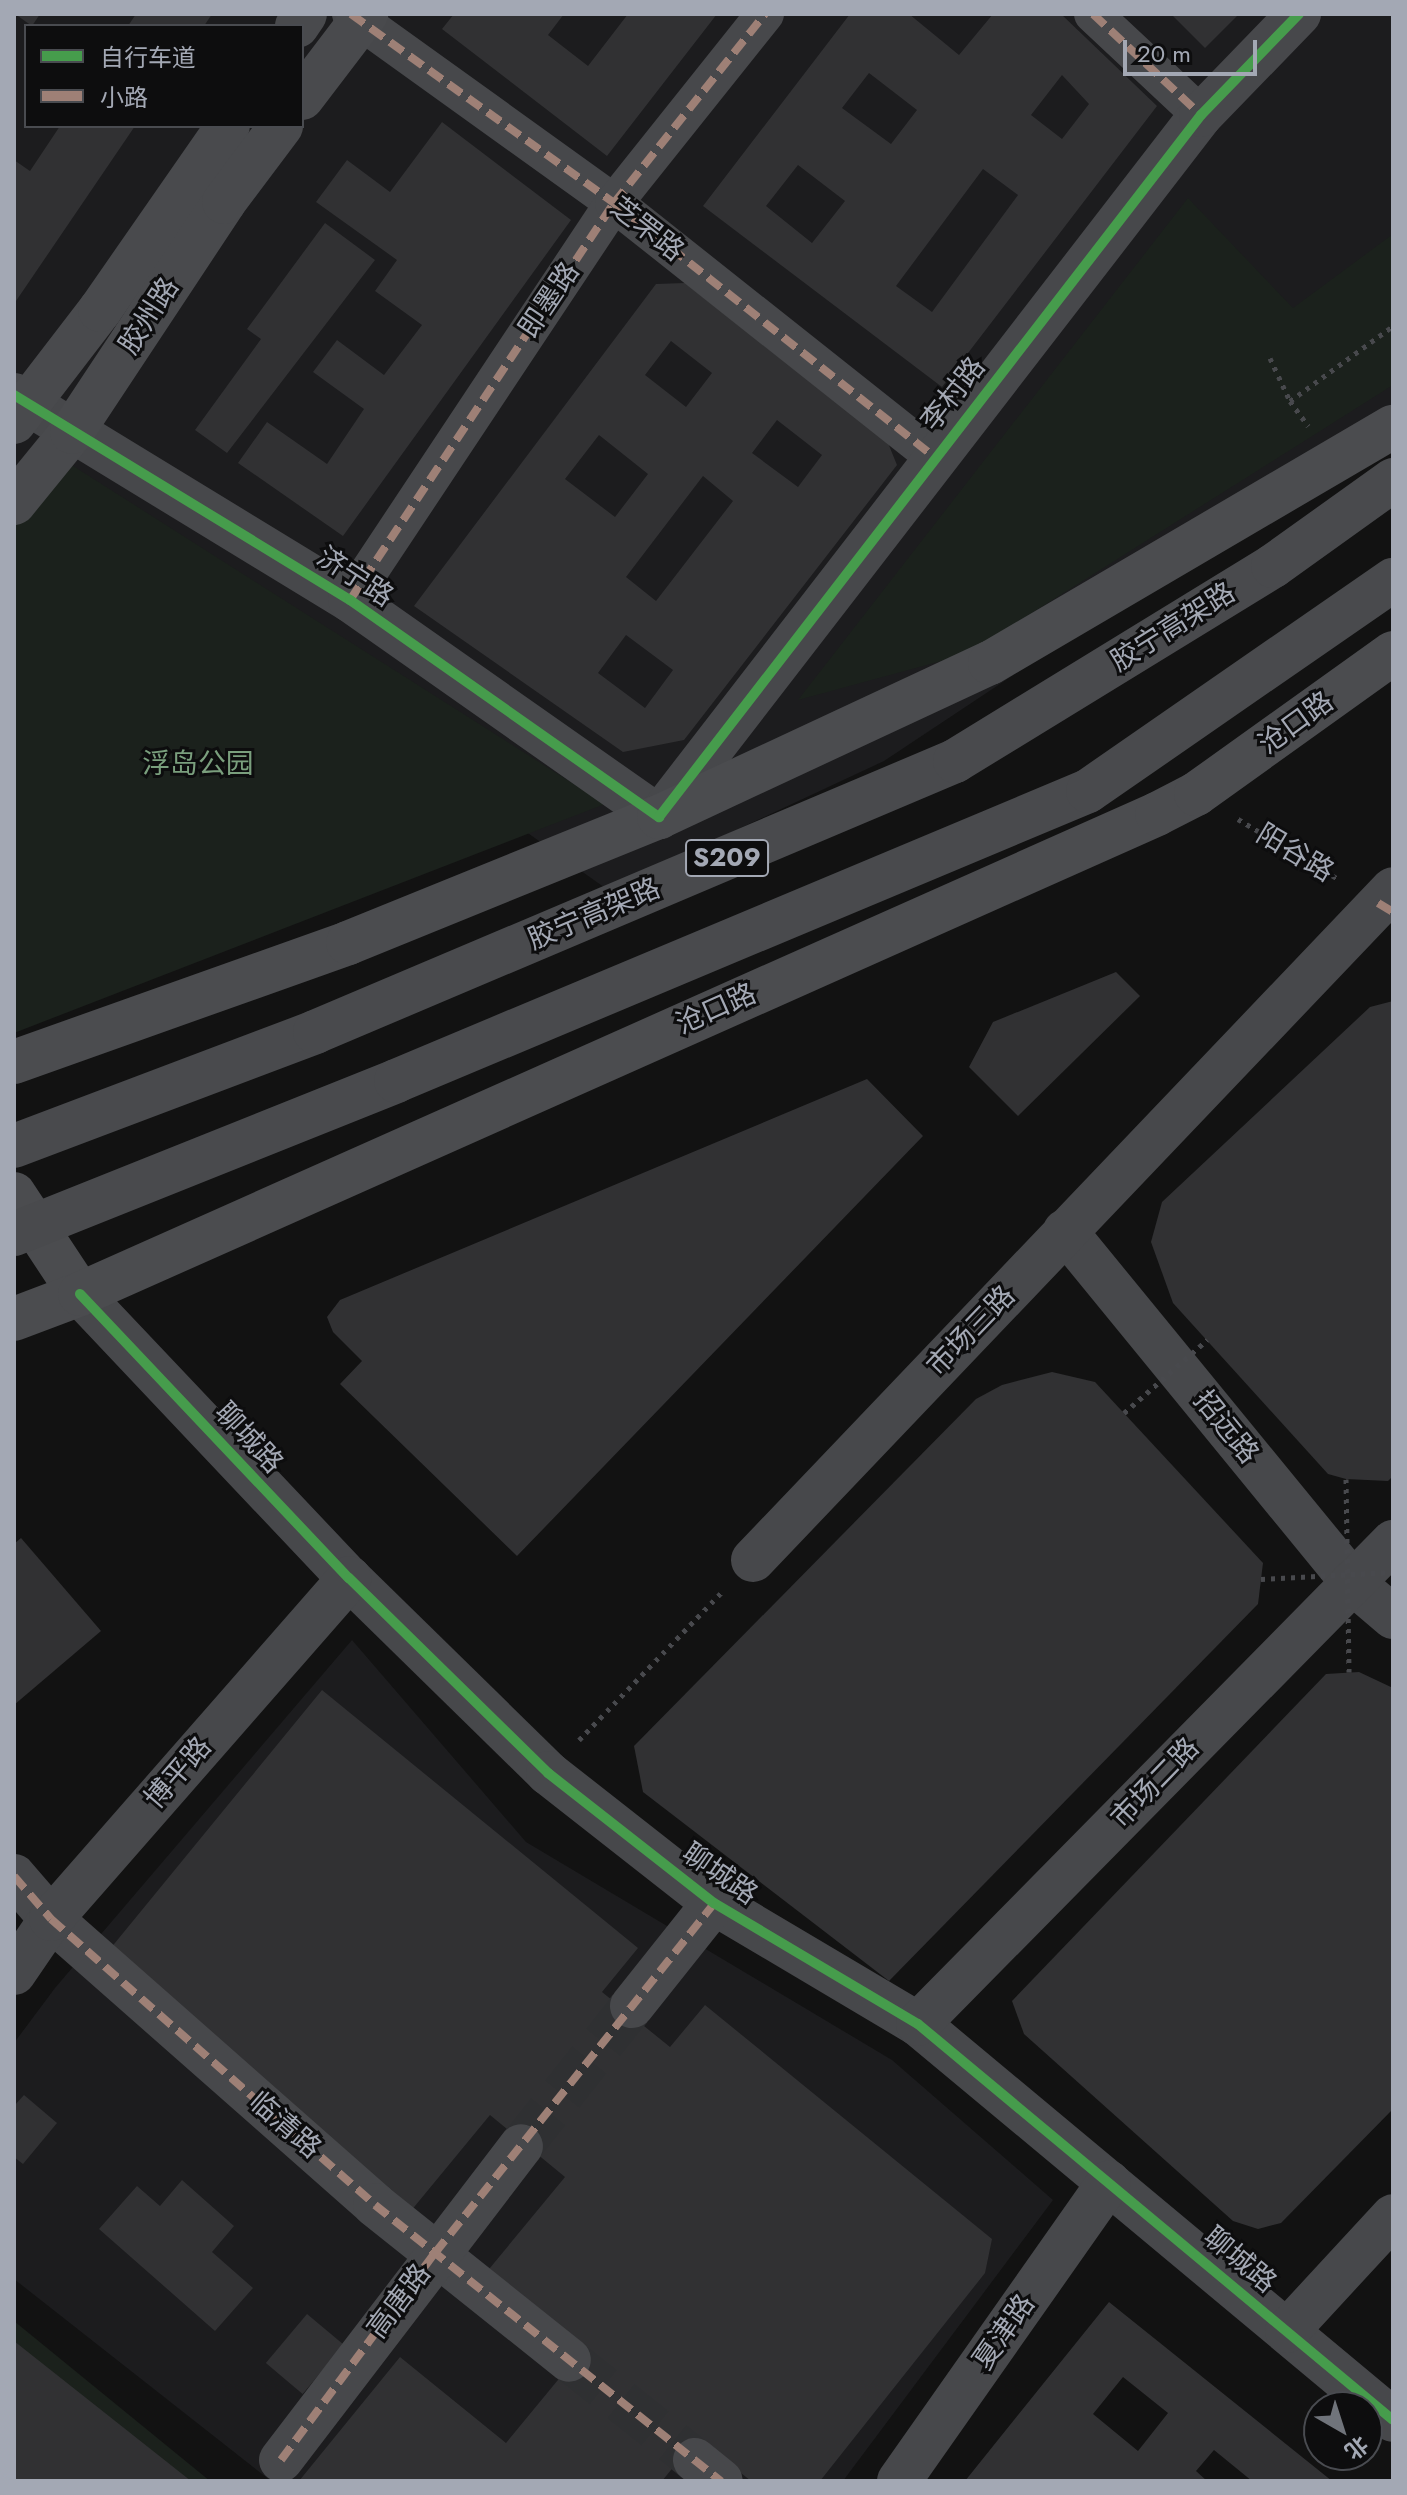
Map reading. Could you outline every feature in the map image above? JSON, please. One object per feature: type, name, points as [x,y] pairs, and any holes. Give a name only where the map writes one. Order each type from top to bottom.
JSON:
[{"type":"main road","points":[[304,95],[359,16]]},
{"type":"main road","name":"胶州路","points":[[19,407],[227,128]]},
{"type":"main road","name":"胶州路","points":[[14,503],[72,432],[224,202],[280,128]]},
{"type":"main road","points":[[14,1062],[348,943],[659,817],[990,663],[1393,427]]},
{"type":"main road","name":"胶宁高架路","points":[[14,1146],[315,1032],[955,761],[1273,566],[1393,480]]},
{"type":"main road","name":"S209","points":[[14,1232],[396,1081],[1088,791],[1393,580]]},
{"type":"main road","name":"沧口路","points":[[14,1319],[80,1294],[1196,794],[1393,653]]},
{"type":"main road","name":"聊城路","points":[[14,1194],[80,1294]]},
{"type":"main road","name":"聊城路","points":[[14,1232],[80,1294]]},
{"type":"street","name":"即墨路","points":[[350,600],[614,203],[765,14]]},
{"type":"street","points":[[1093,14],[1201,115]]},
{"type":"street","name":"李村路","points":[[659,817],[1201,115],[1299,14]]},
{"type":"street","name":"芝罘路","points":[[359,16],[614,203],[935,457]]},
{"type":"street","name":"济宁路","points":[[19,407],[72,432],[350,600],[659,817]]},
{"type":"street","name":"市场三路","points":[[753,1560],[1065,1231],[1388,901]]},
{"type":"street","name":"招远路","points":[[1065,1231],[1364,1575],[1393,1617]]},
{"type":"street","name":"聊城路","points":[[80,1294],[349,1578],[548,1773],[714,1903],[918,2024],[1393,2420]]},
{"type":"street","name":"市场二路","points":[[918,2024],[1364,1575],[1393,1542]]},
{"type":"street","name":"博平路","points":[[14,1973],[51,1919],[349,1578]]},
{"type":"street","name":"临清路","points":[[14,1876],[51,1919],[435,2253],[569,2360]]},
{"type":"street","points":[[632,2006],[714,1903]]},
{"type":"street","name":"高唐路","points":[[281,2460],[435,2253],[521,2146]]},
{"type":"street","name":"夏津路","points":[[899,2481],[1109,2182]]},
{"type":"street","points":[[1287,2331],[1393,2216]]},
{"type":"path","points":[[1270,358],[1290,401],[1393,326]]},
{"type":"path","points":[[1124,1413],[1207,1340]]},
{"type":"path","points":[[1346,1479],[1364,1575],[1349,1672]]},
{"type":"path","points":[[548,1773],[753,1560]]},
{"type":"path","points":[[1261,1579],[1364,1575]]},
{"type":"shaded area","points":[[14,14],[1393,14],[1393,423],[884,761],[608,890],[14,468]]},
{"type":"shaded area","points":[[352,1640],[526,1842],[892,2060],[1053,2200],[843,2481],[271,2481],[14,2279],[14,2043],[55,1988]]},
{"type":"green space","points":[[1188,198],[1293,308],[1393,234],[1393,385],[967,654],[798,700]]},
{"type":"green space","name":"浮岛公园","points":[[37,443],[605,804],[14,1033],[14,470]]},
{"type":"green space","points":[[14,2321],[210,2481],[14,2481]]},
{"type":"building","points":[[15,14],[40,14],[33,24]]},
{"type":"building","points":[[136,14],[212,14],[205,24],[129,24]]},
{"type":"building","points":[[454,14],[564,14],[548,35],[588,66],[628,14],[717,14],[607,156],[442,29]]},
{"type":"building","points":[[850,14],[909,14],[959,55],[993,14],[1061,14],[1157,106],[942,387],[703,206]],"holes":[[[869,73],[917,110],[891,144],[842,108]],[[1062,75],[1089,104],[1062,139],[1031,115]],[[798,165],[845,201],[812,243],[766,206]],[[983,169],[1018,195],[932,312],[896,286]]]},
{"type":"building","points":[[1171,14],[1239,14],[1205,48]]},
{"type":"building","points":[[442,122],[571,220],[343,536],[238,463],[267,422],[327,464],[364,409],[313,372],[337,340],[384,375],[422,325],[375,291],[397,260],[316,202],[347,160],[390,192]]},
{"type":"building","points":[[59,128],[134,128],[14,304],[14,160],[30,171]]},
{"type":"building","points":[[325,223],[375,260],[227,453],[195,430],[261,339],[247,329]]},
{"type":"building","points":[[685,283],[888,443],[897,465],[684,740],[623,752],[414,606],[656,284]],"holes":[[[671,341],[712,373],[686,407],[645,375]],[[777,420],[822,455],[798,487],[752,453]],[[599,435],[648,474],[615,517],[565,479]],[[703,476],[733,501],[656,601],[626,577]],[[626,635],[673,670],[645,708],[598,673]]]},
{"type":"building","points":[[1116,972],[1140,996],[1018,1116],[969,1067],[993,1022]]},
{"type":"building","points":[[1393,1001],[1393,1476],[1388,1481],[1346,1479],[1328,1474],[1173,1303],[1151,1242],[1162,1202],[1370,1007]]},
{"type":"building","points":[[867,1079],[923,1136],[517,1556],[340,1384],[362,1361],[333,1332],[327,1317],[340,1300]]},
{"type":"building","points":[[1052,1372],[1095,1382],[1263,1563],[1258,1604],[889,1981],[643,1792],[634,1746],[976,1399],[1002,1385]]},
{"type":"building","points":[[21,1538],[101,1631],[14,1705],[14,1544]]},
{"type":"building","points":[[1359,1672],[1393,1688],[1393,2109],[1281,2223],[1258,2229],[1233,2221],[1024,2034],[1012,2001],[1326,1674]]},
{"type":"building","points":[[322,1690],[638,1948],[602,1992],[670,2047],[705,2005],[992,2239],[985,2273],[820,2481],[751,2481],[697,2438],[662,2481],[299,2481],[400,2357],[506,2443],[581,2352],[485,2274],[565,2177],[490,2115],[410,2212],[101,1960]]},
{"type":"building","points":[[24,2095],[57,2123],[23,2164],[14,2157],[14,2106]]},
{"type":"building","points":[[182,2180],[234,2226],[212,2252],[253,2288],[215,2331],[99,2229],[137,2186],[160,2206]]},
{"type":"building","points":[[1109,2302],[1303,2458],[1303,2471],[1320,2471],[1332,2481],[1252,2481],[1214,2450],[1196,2471],[1207,2481],[965,2481]],"holes":[[[1123,2377],[1168,2413],[1138,2451],[1093,2414]]]},
{"type":"building","points":[[307,2314],[344,2345],[303,2394],[266,2363]]},
{"type":"building","points":[[14,2341],[191,2481],[14,2481]]},
{"type":"tunnel","points":[[521,2146],[632,2006]]},
{"type":"tunnel","points":[[569,2360],[695,2460]]},
{"type":"marked path","points":[[351,14],[614,203],[935,457]]},
{"type":"marked path","points":[[350,600],[614,203],[765,14]]},
{"type":"marked path","points":[[1093,14],[1201,115]]},
{"type":"marked path","points":[[1378,903],[1393,912]]},
{"type":"marked path","points":[[14,1876],[51,1919],[375,2205],[721,2481]]},
{"type":"marked path","points":[[281,2460],[435,2253],[714,1903]]},
{"type":"cycle path","points":[[14,395],[350,600],[659,817],[1201,115],[1299,14]]},
{"type":"cycle path","points":[[80,1294],[349,1578],[548,1773],[714,1903],[918,2024],[1393,2420]]}]
